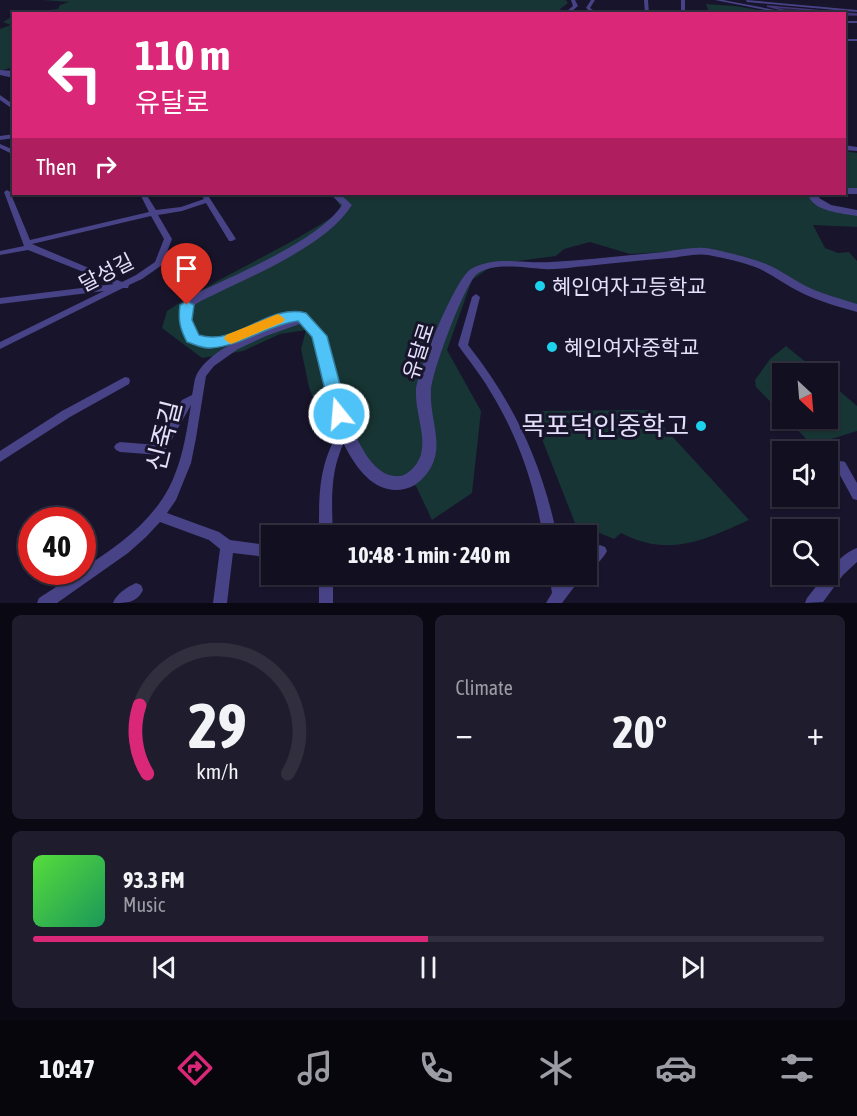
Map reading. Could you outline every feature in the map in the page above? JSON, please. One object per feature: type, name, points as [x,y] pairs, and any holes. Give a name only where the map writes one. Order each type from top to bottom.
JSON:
[{"type":"street","points":[[570,12],[576,6],[573,0]]},
{"type":"street","points":[[593,0],[587,7],[595,12]]},
{"type":"street","points":[[717,0],[785,12]]},
{"type":"street","points":[[746,0],[857,11]]},
{"type":"street","points":[[746,0],[819,12]]},
{"type":"street","points":[[711,1],[740,3]]},
{"type":"street","points":[[7,192],[28,245],[125,286]]},
{"type":"street","name":"달성길","points":[[0,346],[64,313],[125,286],[159,263],[166,250],[168,239],[144,195]]},
{"type":"street","points":[[305,319],[301,316],[282,318],[243,334],[209,344],[193,338],[185,320],[187,305],[195,299],[290,250],[342,217],[347,205],[336,195]]},
{"type":"street","points":[[817,195],[814,197],[815,200],[821,204],[857,213]]},
{"type":"street","points":[[0,253],[153,213],[182,209],[206,197],[222,219],[232,239]]},
{"type":"street","name":"유달로","points":[[305,319],[319,336],[331,385],[346,429],[368,469],[386,482],[402,483],[419,474],[431,447],[424,380],[465,282],[473,272],[495,264],[549,266],[705,251],[762,266],[807,291],[857,308]]},
{"type":"street","points":[[0,301],[125,286]]},
{"type":"street","points":[[476,297],[462,345],[490,380],[520,438],[539,490],[547,525]]},
{"type":"street","name":"신죽길","points":[[44,603],[135,538],[157,515],[181,475],[201,375],[219,354],[305,319]]},
{"type":"street","points":[[0,457],[66,414],[125,381]]},
{"type":"street","points":[[120,447],[160,450],[186,403],[197,397]]},
{"type":"street","points":[[326,525],[326,485],[333,448],[346,429]]},
{"type":"street","points":[[841,466],[857,495]]},
{"type":"street","points":[[157,515],[214,536],[227,546],[261,551]]},
{"type":"street","points":[[220,603],[227,546]]},
{"type":"street","points":[[597,554],[600,551]]},
{"type":"street","points":[[812,603],[836,576],[842,563],[857,554]]},
{"type":"street","points":[[326,585],[326,603]]},
{"type":"street","points":[[556,598],[567,585]]},
{"type":"street","points":[[120,603],[136,590]]},
{"type":"green space","points":[[42,0],[566,0],[568,3],[560,9],[562,12],[30,12],[58,9],[60,5],[69,2]]},
{"type":"green space","points":[[706,4],[770,12],[709,12]]},
{"type":"green space","points":[[12,17],[12,67],[0,71],[0,29],[11,25],[3,22]]},
{"type":"green space","points":[[846,151],[857,153],[857,189],[846,189]]},
{"type":"green space","points":[[333,195],[812,195],[814,201],[857,215],[857,227],[813,225],[825,248],[838,253],[849,252],[857,261],[857,305],[822,295],[786,276],[699,250],[630,254],[590,242],[564,249],[556,256],[495,264],[472,280],[447,350],[481,411],[472,493],[432,520],[416,486],[370,478],[351,438],[320,418],[309,387],[301,349],[306,330],[280,334],[243,351],[202,358],[162,328],[167,311],[300,237],[343,210]]},
{"type":"green space","points":[[786,346],[807,363],[772,363],[772,404],[756,387],[755,380],[770,359]]},
{"type":"green space","points":[[838,390],[857,406],[857,431],[825,441],[808,441],[797,429],[838,429]]},
{"type":"green space","points":[[648,410],[749,520],[717,534],[671,545],[638,540],[621,533],[614,539],[597,532],[597,525],[575,523],[531,411]]},
{"type":"building","points":[[767,6],[834,12],[790,12]]},
{"type":"slow traffic","points":[[231,339],[278,319]]},
{"type":"place","name":"혜인여자고등학교","points":[[540,286]]},
{"type":"place","name":"혜인여자중학교","points":[[552,347]]},
{"type":"place","name":"목포덕인중학고","points":[[701,426]]},
{"type":"route","points":[[187,305],[185,320],[193,338],[198,342],[209,344],[243,334],[276,319],[301,316],[319,336],[339,414]]}]
